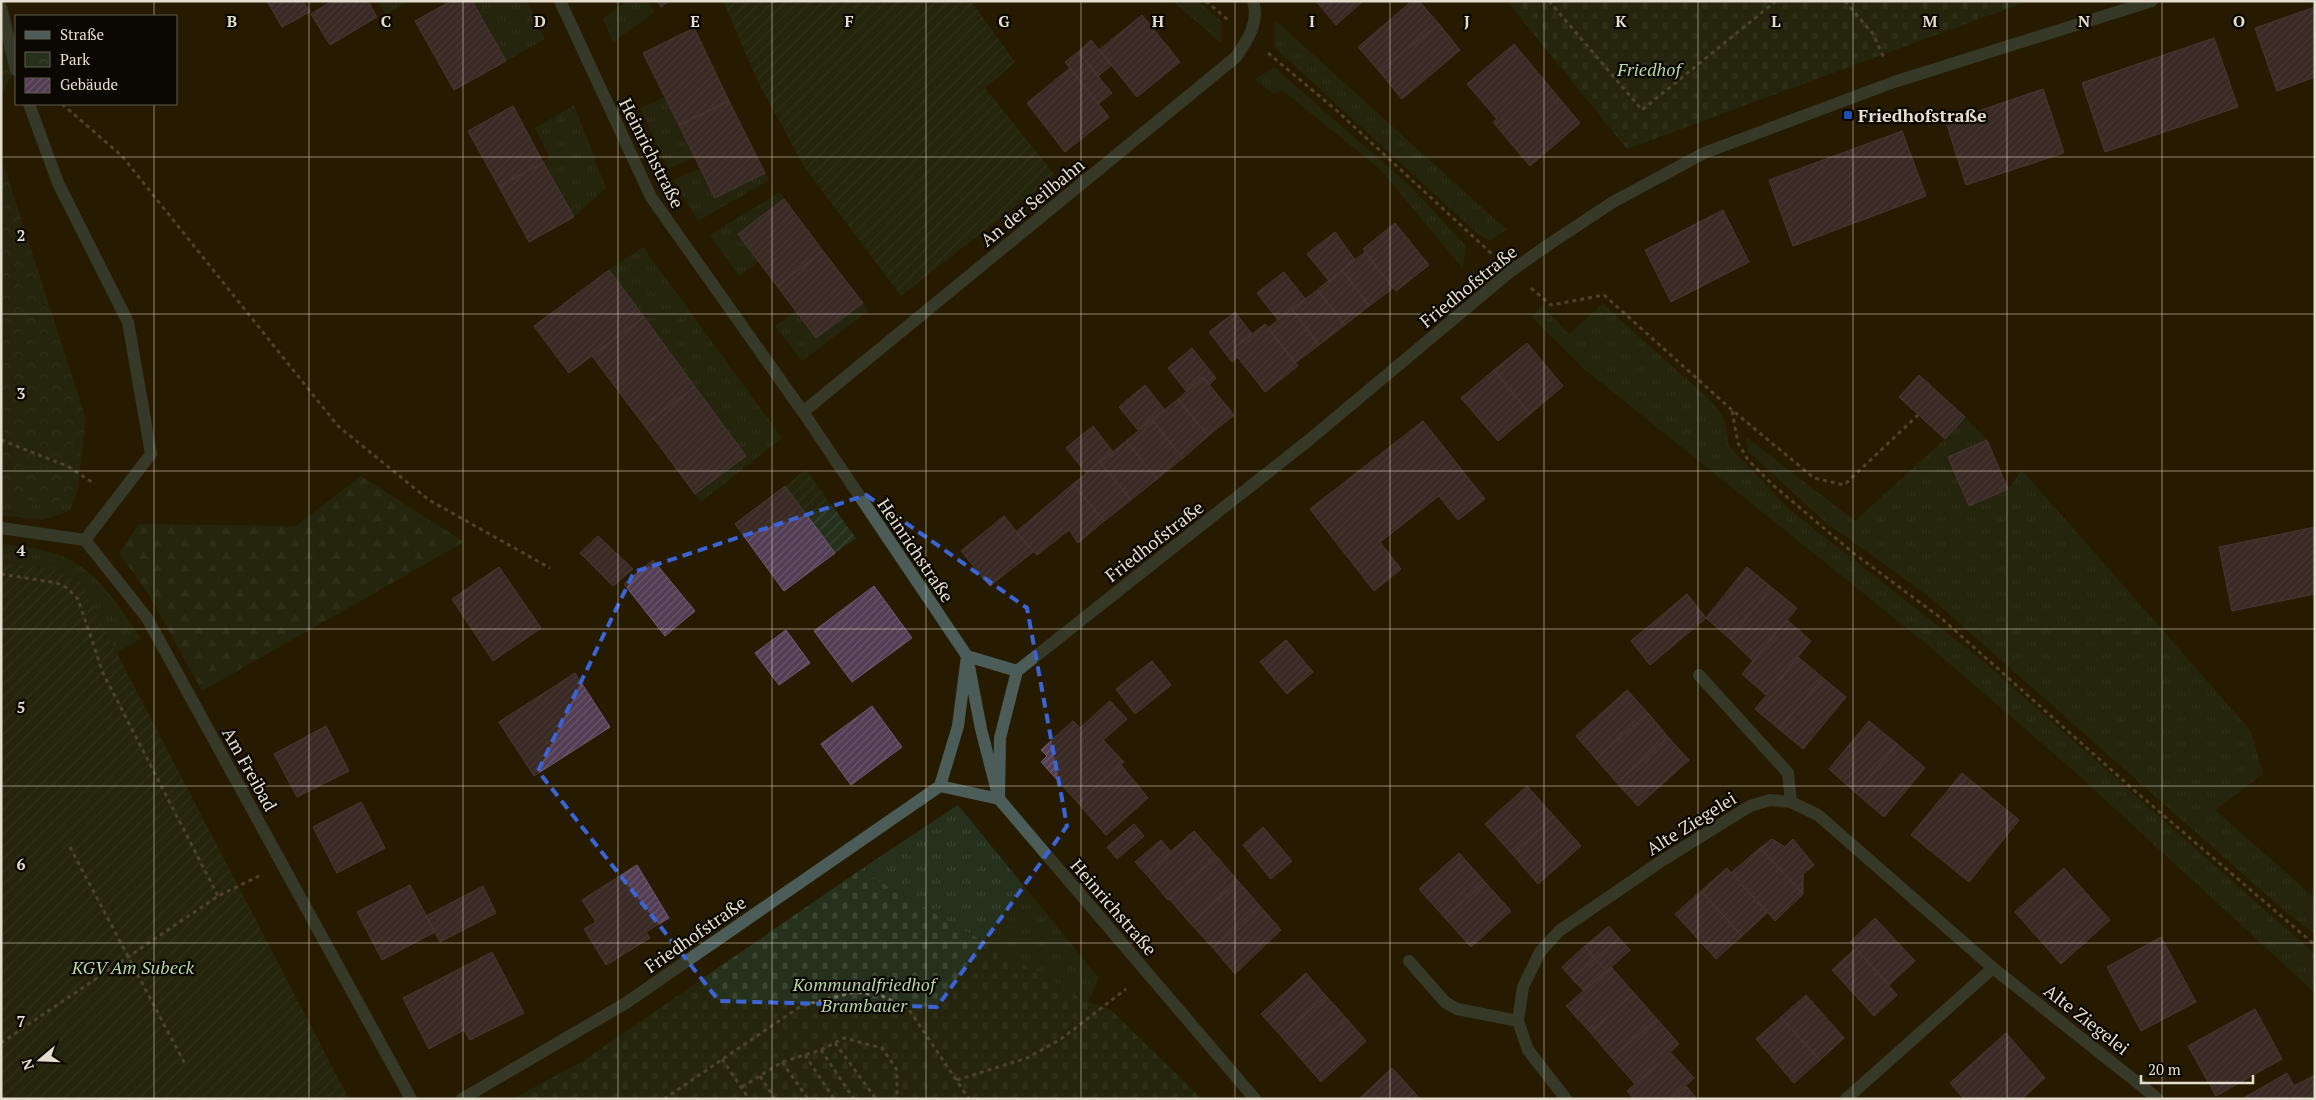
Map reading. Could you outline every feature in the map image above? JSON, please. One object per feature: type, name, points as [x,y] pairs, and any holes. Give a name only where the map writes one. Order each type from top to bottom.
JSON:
[{"type":"street","name":"Heinrichstraße","points":[[560,1],[651,197],[803,412],[967,656],[981,729],[999,799],[1255,1099]]},
{"type":"street","name":"An der Seilbahn","points":[[803,412],[1236,57],[1249,38],[1255,21],[1253,1]]},
{"type":"street","name":"Friedhofstraße","points":[[1017,671],[1309,440],[1511,271],[1613,202],[1704,152],[1894,82],[2152,1]]},
{"type":"street","points":[[1,7],[15,66]]},
{"type":"street","points":[[1,528],[85,540],[151,454],[128,322],[58,183],[29,105]]},
{"type":"street","name":"Am Freibad","points":[[85,540],[146,618],[411,1099]]},
{"type":"street","points":[[967,656],[1017,671],[1000,738],[999,799],[940,786],[958,726],[967,656]]},
{"type":"street","points":[[1699,675],[1788,773],[1792,802]]},
{"type":"street","name":"Friedhofstraße","points":[[462,1099],[626,1003],[940,786]]},
{"type":"street","name":"Alte Ziegelei","points":[[1566,1099],[1528,1050],[1518,1021],[1523,987],[1540,952],[1559,931],[1660,862],[1750,806],[1770,800],[1792,802],[1818,815],[1993,968],[2158,1099]]},
{"type":"street","points":[[1409,961],[1445,1002],[1457,1009],[1518,1021]]},
{"type":"street","points":[[1846,1099],[1993,968]]},
{"type":"path","points":[[1206,1],[1336,110],[1511,271],[1551,304],[1604,295],[1732,410],[1814,478],[1844,486],[1918,415]]},
{"type":"path","points":[[1549,1],[1642,110],[1776,1]]},
{"type":"path","points":[[1844,1],[1873,34],[1894,82]]},
{"type":"path","points":[[63,105],[122,156],[338,426],[429,500],[550,568]]},
{"type":"path","points":[[1732,410],[1738,444],[1748,460],[1773,485],[1852,552],[1941,618],[2135,791],[2315,945]]},
{"type":"path","points":[[1,440],[67,466],[117,497]]},
{"type":"path","points":[[1,574],[57,583],[67,588],[78,599],[103,673],[218,896]]},
{"type":"path","points":[[70,847],[186,1066]]},
{"type":"path","points":[[1,1043],[218,896],[282,865]]},
{"type":"path","points":[[957,1080],[1027,1058],[1061,1039],[1100,1007],[1148,973]]},
{"type":"path","points":[[664,1099],[801,1006],[828,997],[856,992],[882,996],[908,1008],[969,1099]]},
{"type":"path","points":[[742,1087],[782,1062],[821,1050],[844,1038],[882,1048],[897,1070],[897,1099]]},
{"type":"path","points":[[835,1043],[876,1099]]},
{"type":"path","points":[[821,1050],[854,1099]]},
{"type":"path","points":[[805,1055],[834,1099]]},
{"type":"path","points":[[722,1059],[749,1099]]},
{"type":"path","points":[[782,1062],[808,1099]]},
{"type":"path","points":[[760,1076],[775,1099]]},
{"type":"highlighted area","points":[[866,495],[1027,608],[1067,826],[937,1007],[719,1001],[538,771],[634,572]]},
{"type":"green space","points":[[378,1],[409,1],[386,15]]},
{"type":"green space","points":[[472,1],[527,1],[545,39],[506,61]]},
{"type":"green space","points":[[627,1],[647,1],[655,12],[613,42],[603,18]]},
{"type":"green space","points":[[723,1],[971,1],[1015,62],[985,88],[1055,175],[901,296],[805,168],[759,84]]},
{"type":"green space","points":[[1173,1],[1198,1],[1222,22],[1221,43]]},
{"type":"green space","name":"Friedhof","points":[[1507,1],[2028,1],[1627,149]]},
{"type":"green space","points":[[1,7],[15,70],[1,95]]},
{"type":"green space","points":[[1275,20],[1507,229],[1490,241],[1476,232],[1274,47]]},
{"type":"green space","points":[[1274,67],[1411,187],[1466,246],[1463,269],[1379,168],[1282,90],[1274,94],[1254,80]]},
{"type":"green space","points":[[665,97],[695,157],[668,169],[640,108]]},
{"type":"green space","points":[[574,105],[606,188],[574,217],[543,162],[550,157],[535,128]]},
{"type":"green space","points":[[1,156],[86,419],[77,492],[54,504],[1,497]]},
{"type":"green space","points":[[700,169],[715,198],[765,173],[769,180],[698,221],[673,180]]},
{"type":"green space","points":[[780,192],[784,199],[738,234],[759,261],[739,276],[710,235]]},
{"type":"green space","points":[[643,247],[782,438],[701,502],[695,494],[746,456],[609,270]]},
{"type":"green space","points":[[863,303],[868,311],[802,361],[775,326],[796,311],[816,338]]},
{"type":"green space","points":[[1603,304],[1712,402],[1724,418],[1729,446],[1790,510],[1984,662],[2315,954],[2315,993],[2074,771],[1924,642],[1583,368],[1532,317],[1542,305],[1569,334]]},
{"type":"green space","points":[[1965,417],[1987,440],[1948,457],[1968,506],[2008,489],[2022,470],[2251,731],[2263,774],[2215,810],[2315,898],[2315,934],[2287,913],[1931,598],[1824,521],[1748,451],[1746,437],[1855,521],[1945,439]]},
{"type":"green space","points":[[806,470],[856,538],[835,553],[785,486]]},
{"type":"green space","points":[[361,476],[464,542],[202,691],[149,595],[119,553],[139,524],[296,526]]},
{"type":"green space","points":[[77,492],[70,511],[41,520],[1,515],[1,497],[54,504]]},
{"type":"green space","points":[[1,544],[47,551],[63,556],[78,564],[102,585],[141,638],[117,653],[80,582],[51,569],[1,562]]},
{"type":"green space","name":"KGV Am Subeck","points":[[1,562],[51,569],[80,582],[349,1099],[1,1099]]},
{"type":"green space","points":[[958,805],[1099,978],[1088,1002],[860,870]]},
{"type":"green space","name":"Kommunalfriedhof Brambauer","points":[[860,870],[1088,1002],[1111,1010],[1202,1099],[513,1099],[583,1061]]},
{"type":"building","points":[[267,1],[303,1],[310,12],[282,27]]},
{"type":"building","points":[[332,1],[368,1],[377,17],[330,45],[311,14]]},
{"type":"building","points":[[451,1],[472,1],[506,61],[454,90],[415,21]]},
{"type":"building","points":[[657,1],[669,1],[661,7]]},
{"type":"building","points":[[1316,1],[1363,1],[1336,25]]},
{"type":"building","points":[[1412,1],[1419,1],[1439,24],[1379,71],[1358,47]]},
{"type":"building","points":[[2315,7],[2315,77],[2277,91],[2255,28]]},
{"type":"building","points":[[1142,15],[1180,62],[1137,97],[1099,50]]},
{"type":"building","points":[[1439,24],[1460,50],[1402,99],[1379,71]]},
{"type":"building","points":[[694,28],[729,101],[679,125],[643,53]]},
{"type":"building","points":[[2214,38],[2238,107],[2105,152],[2082,83]]},
{"type":"building","points":[[1091,40],[1112,65],[1098,76],[1078,52]]},
{"type":"building","points":[[1514,44],[1580,123],[1530,166],[1493,122],[1497,119],[1467,84]]},
{"type":"building","points":[[1078,52],[1112,93],[1098,104],[1065,62]]},
{"type":"building","points":[[1070,68],[1109,117],[1065,152],[1027,103]]},
{"type":"building","points":[[2043,89],[2064,153],[1966,185],[1946,122]]},
{"type":"building","points":[[729,101],[765,173],[715,198],[679,125]]},
{"type":"building","points":[[513,106],[543,162],[499,187],[468,131]]},
{"type":"building","points":[[1902,131],[1926,196],[1793,246],[1769,180]]},
{"type":"building","points":[[543,162],[574,217],[529,242],[499,187]]},
{"type":"building","points":[[784,199],[823,251],[777,286],[738,234]]},
{"type":"building","points":[[1723,210],[1749,262],[1671,302],[1645,250]]},
{"type":"building","points":[[1395,223],[1429,265],[1396,291],[1363,249]]},
{"type":"building","points":[[1335,232],[1355,260],[1329,281],[1307,254]]},
{"type":"building","points":[[823,251],[863,303],[816,338],[777,286]]},
{"type":"building","points":[[1365,252],[1393,288],[1369,306],[1342,270]]},
{"type":"building","points":[[609,270],[644,317],[569,373],[534,326]]},
{"type":"building","points":[[1342,270],[1369,306],[1345,325],[1317,290]]},
{"type":"building","points":[[1284,272],[1305,299],[1278,320],[1257,293]]},
{"type":"building","points":[[1317,290],[1345,325],[1319,345],[1292,309]]},
{"type":"building","points":[[1292,309],[1319,345],[1295,363],[1268,328]]},
{"type":"building","points":[[1235,312],[1252,334],[1232,350],[1238,357],[1232,362],[1209,332]]},
{"type":"building","points":[[644,317],[695,387],[644,425],[592,356]]},
{"type":"building","points":[[1265,324],[1298,366],[1265,392],[1232,350]]},
{"type":"building","points":[[1527,343],[1563,386],[1530,414],[1494,370]]},
{"type":"building","points":[[1192,348],[1216,378],[1209,385],[1203,377],[1186,391],[1168,368]]},
{"type":"building","points":[[1494,370],[1530,414],[1498,441],[1461,398]]},
{"type":"building","points":[[1919,375],[1965,417],[1945,439],[1899,397]]},
{"type":"building","points":[[1203,377],[1234,415],[1208,436],[1178,399]]},
{"type":"building","points":[[1145,385],[1164,409],[1138,430],[1119,407]]},
{"type":"building","points":[[695,387],[746,456],[695,494],[644,425]]},
{"type":"building","points":[[1178,399],[1208,436],[1183,458],[1152,420]]},
{"type":"building","points":[[1152,420],[1183,458],[1157,479],[1126,441]]},
{"type":"building","points":[[1423,421],[1485,499],[1458,520],[1439,496],[1380,542],[1401,569],[1374,591],[1310,509]]},
{"type":"building","points":[[1093,426],[1113,452],[1086,473],[1066,448]]},
{"type":"building","points":[[1987,440],[2008,489],[1969,506],[1948,457]]},
{"type":"building","points":[[1126,441],[1157,479],[1131,500],[1100,462]]},
{"type":"building","points":[[1100,462],[1131,500],[1104,521],[1073,484]]},
{"type":"building","points":[[1073,484],[1104,521],[1078,543],[1069,530],[1037,555],[1016,532]]},
{"type":"building","points":[[785,486],[835,553],[784,591],[735,524]]},
{"type":"building","points":[[1004,516],[1033,552],[990,586],[961,551]]},
{"type":"building","points":[[2315,527],[2315,594],[2232,611],[2219,547]]},
{"type":"building","points":[[598,536],[633,569],[613,586],[580,553]]},
{"type":"building","points":[[653,560],[695,611],[665,636],[624,584]]},
{"type":"building","points":[[499,567],[541,628],[493,661],[452,599]]},
{"type":"building","points":[[1747,567],[1771,587],[1730,639],[1706,618]]},
{"type":"building","points":[[874,586],[912,638],[852,682],[814,631]]},
{"type":"building","points":[[1771,587],[1797,608],[1753,661],[1730,639]]},
{"type":"building","points":[[1687,594],[1706,618],[1650,665],[1631,641]]},
{"type":"building","points":[[1787,620],[1811,641],[1766,695],[1742,674]]},
{"type":"building","points":[[786,630],[810,663],[779,685],[755,653]]},
{"type":"building","points":[[1286,640],[1313,672],[1287,694],[1260,662]]},
{"type":"building","points":[[1798,657],[1823,678],[1779,729],[1755,709]]},
{"type":"building","points":[[1152,661],[1171,685],[1135,714],[1116,689]]},
{"type":"building","points":[[575,673],[610,727],[534,776],[499,722]]},
{"type":"building","points":[[1823,678],[1846,697],[1803,749],[1779,729]]},
{"type":"building","points":[[1627,690],[1648,713],[1596,759],[1576,736]]},
{"type":"building","points":[[1110,701],[1127,719],[1103,740],[1124,762],[1078,803],[1041,762],[1047,756],[1041,750],[1073,721],[1080,728]]},
{"type":"building","points":[[872,706],[902,747],[851,785],[821,744]]},
{"type":"building","points":[[1648,713],[1668,737],[1617,783],[1596,759]]},
{"type":"building","points":[[1869,721],[1897,744],[1856,793],[1829,769]]},
{"type":"building","points":[[326,726],[349,771],[297,797],[274,754]]},
{"type":"building","points":[[1668,737],[1689,760],[1638,806],[1617,783]]},
{"type":"building","points":[[1897,744],[1925,768],[1884,817],[1856,793]]},
{"type":"building","points":[[1121,765],[1148,798],[1106,835],[1078,803]]},
{"type":"building","points":[[1962,773],[2019,820],[1969,882],[1911,835]]},
{"type":"building","points":[[1527,786],[1554,816],[1512,854],[1485,824]]},
{"type":"building","points":[[361,802],[385,848],[337,873],[313,827]]},
{"type":"building","points":[[1554,816],[1581,846],[1538,884],[1512,854]]},
{"type":"building","points":[[1134,824],[1144,836],[1117,859],[1107,847]]},
{"type":"building","points":[[1263,827],[1292,861],[1271,879],[1243,845]]},
{"type":"building","points":[[1194,831],[1217,857],[1168,900],[1146,874]]},
{"type":"building","points":[[1772,839],[1785,847],[1793,839],[1814,865],[1803,874],[1803,894],[1760,848]]},
{"type":"building","points":[[1161,840],[1171,852],[1146,874],[1135,862]]},
{"type":"building","points":[[1760,848],[1803,894],[1775,921],[1732,872]]},
{"type":"building","points":[[1459,853],[1485,882],[1445,918],[1419,889]]},
{"type":"building","points":[[1217,857],[1238,881],[1191,924],[1169,899]]},
{"type":"building","points":[[637,865],[669,918],[646,932],[650,938],[606,965],[584,929],[596,922],[582,900]]},
{"type":"building","points":[[1727,868],[1767,913],[1742,936],[1701,891]]},
{"type":"building","points":[[2064,868],[2087,894],[2038,938],[2015,912]]},
{"type":"building","points":[[1238,881],[1260,906],[1213,948],[1191,924]]},
{"type":"building","points":[[1485,882],[1511,911],[1471,947],[1445,918]]},
{"type":"building","points":[[410,885],[435,932],[382,960],[357,912]]},
{"type":"building","points":[[483,886],[496,913],[440,942],[426,916]]},
{"type":"building","points":[[1701,891],[1742,936],[1716,959],[1675,914]]},
{"type":"building","points":[[2087,894],[2110,920],[2061,964],[2038,938]]},
{"type":"building","points":[[1260,906],[1281,930],[1235,974],[1213,948]]},
{"type":"building","points":[[1875,918],[1915,961],[1889,985],[1850,942]]},
{"type":"building","points":[[1609,926],[1619,938],[1595,959],[1585,946]]},
{"type":"building","points":[[2161,937],[2196,1002],[2141,1031],[2107,967]]},
{"type":"building","points":[[1619,938],[1630,950],[1607,971],[1595,959]]},
{"type":"building","points":[[1585,946],[1595,959],[1572,979],[1562,967]]},
{"type":"building","points":[[1856,948],[1897,995],[1874,1016],[1832,970]]},
{"type":"building","points":[[492,952],[524,1013],[470,1040],[464,1030],[429,1049],[403,998]]},
{"type":"building","points":[[1595,959],[1607,971],[1584,991],[1572,979]]},
{"type":"building","points":[[1611,967],[1634,993],[1590,1032],[1566,1006]]},
{"type":"building","points":[[1306,973],[1326,996],[1281,1036],[1261,1014]]},
{"type":"building","points":[[1634,993],[1657,1019],[1612,1058],[1590,1032]]},
{"type":"building","points":[[1806,995],[1844,1038],[1820,1060],[1781,1017]]},
{"type":"building","points":[[1326,996],[1347,1019],[1301,1059],[1281,1036]]},
{"type":"building","points":[[2255,1009],[2282,1059],[2216,1096],[2188,1046]]},
{"type":"building","points":[[1781,1017],[1820,1060],[1794,1083],[1756,1039]]},
{"type":"building","points":[[1347,1019],[1366,1041],[1321,1082],[1301,1059]]},
{"type":"building","points":[[1657,1019],[1679,1044],[1635,1084],[1612,1058]]},
{"type":"building","points":[[2006,1033],[2045,1078],[2022,1099],[1964,1099],[1950,1083]]},
{"type":"building","points":[[1671,1053],[1694,1078],[1671,1099],[1634,1099],[1627,1091]]},
{"type":"building","points":[[1392,1068],[1414,1092],[1407,1099],[1359,1099]]},
{"type":"building","points":[[2287,1073],[2294,1086],[2315,1075],[2315,1099],[2242,1099]]},
{"type":"building","points":[[1686,1086],[1697,1099],[1671,1099]]},
{"type":"building","points":[[1414,1092],[1420,1099],[1407,1099]]},
{"type":"place","name":"Friedhofstraße","points":[[1848,115]]}]
